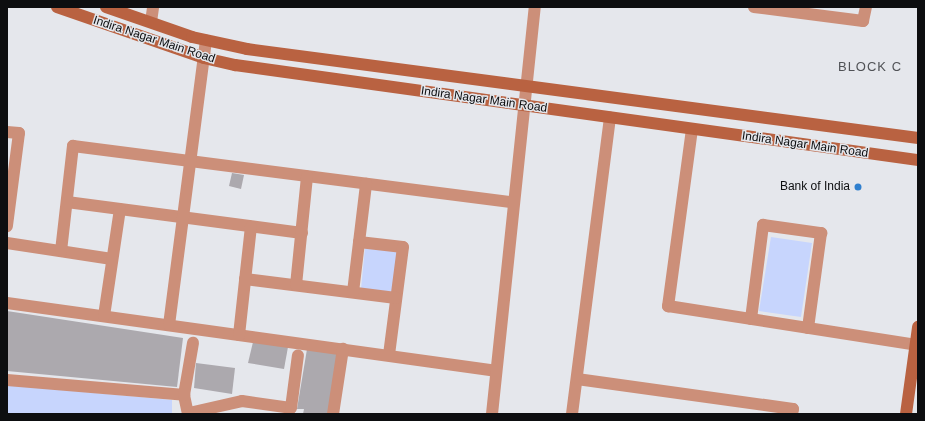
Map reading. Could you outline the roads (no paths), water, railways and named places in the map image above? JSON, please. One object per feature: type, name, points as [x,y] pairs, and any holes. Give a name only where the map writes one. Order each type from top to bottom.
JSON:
[{"type":"street","name":"Indira Nagar Main Road","points":[[57,7],[204,58],[522,105],[918,160]]},
{"type":"street","name":"Indira Nagar Main Road","points":[[106,7],[206,40],[247,49],[524,87],[918,138]]},
{"type":"street","points":[[151,22],[153,7]]},
{"type":"street","points":[[492,414],[522,105],[535,7]]},
{"type":"street","points":[[754,7],[863,21],[866,7]]},
{"type":"street","points":[[169,325],[206,40]]},
{"type":"street","points":[[572,414],[610,117]]},
{"type":"street","points":[[692,129],[668,306],[917,344]]},
{"type":"street","points":[[7,132],[19,133],[10,186],[7,226]]},
{"type":"street","points":[[61,251],[73,146],[512,202]]},
{"type":"street","points":[[296,285],[307,177]]},
{"type":"street","points":[[353,292],[366,184]]},
{"type":"street","points":[[67,202],[302,233]]},
{"type":"street","points":[[104,316],[120,209]]},
{"type":"street","points":[[751,319],[763,225],[821,233],[808,328]]},
{"type":"street","points":[[239,335],[251,227]]},
{"type":"street","points":[[359,242],[403,247],[389,355]]},
{"type":"street","points":[[7,243],[112,259]]},
{"type":"street","points":[[245,279],[396,298]]},
{"type":"street","points":[[7,303],[343,350],[389,355],[495,371]]},
{"type":"street","points":[[906,414],[914,383],[918,327]]},
{"type":"street","points":[[193,343],[184,395],[188,413],[242,401],[291,408],[298,355]]},
{"type":"street","points":[[333,414],[343,350]]},
{"type":"street","points":[[577,379],[793,409],[792,414]]},
{"type":"street","points":[[7,380],[184,395]]},
{"type":"place","name":"Bank of India","points":[[858,187]]},
{"type":"district","name":"BLOCK C","points":[[870,67]]}]
